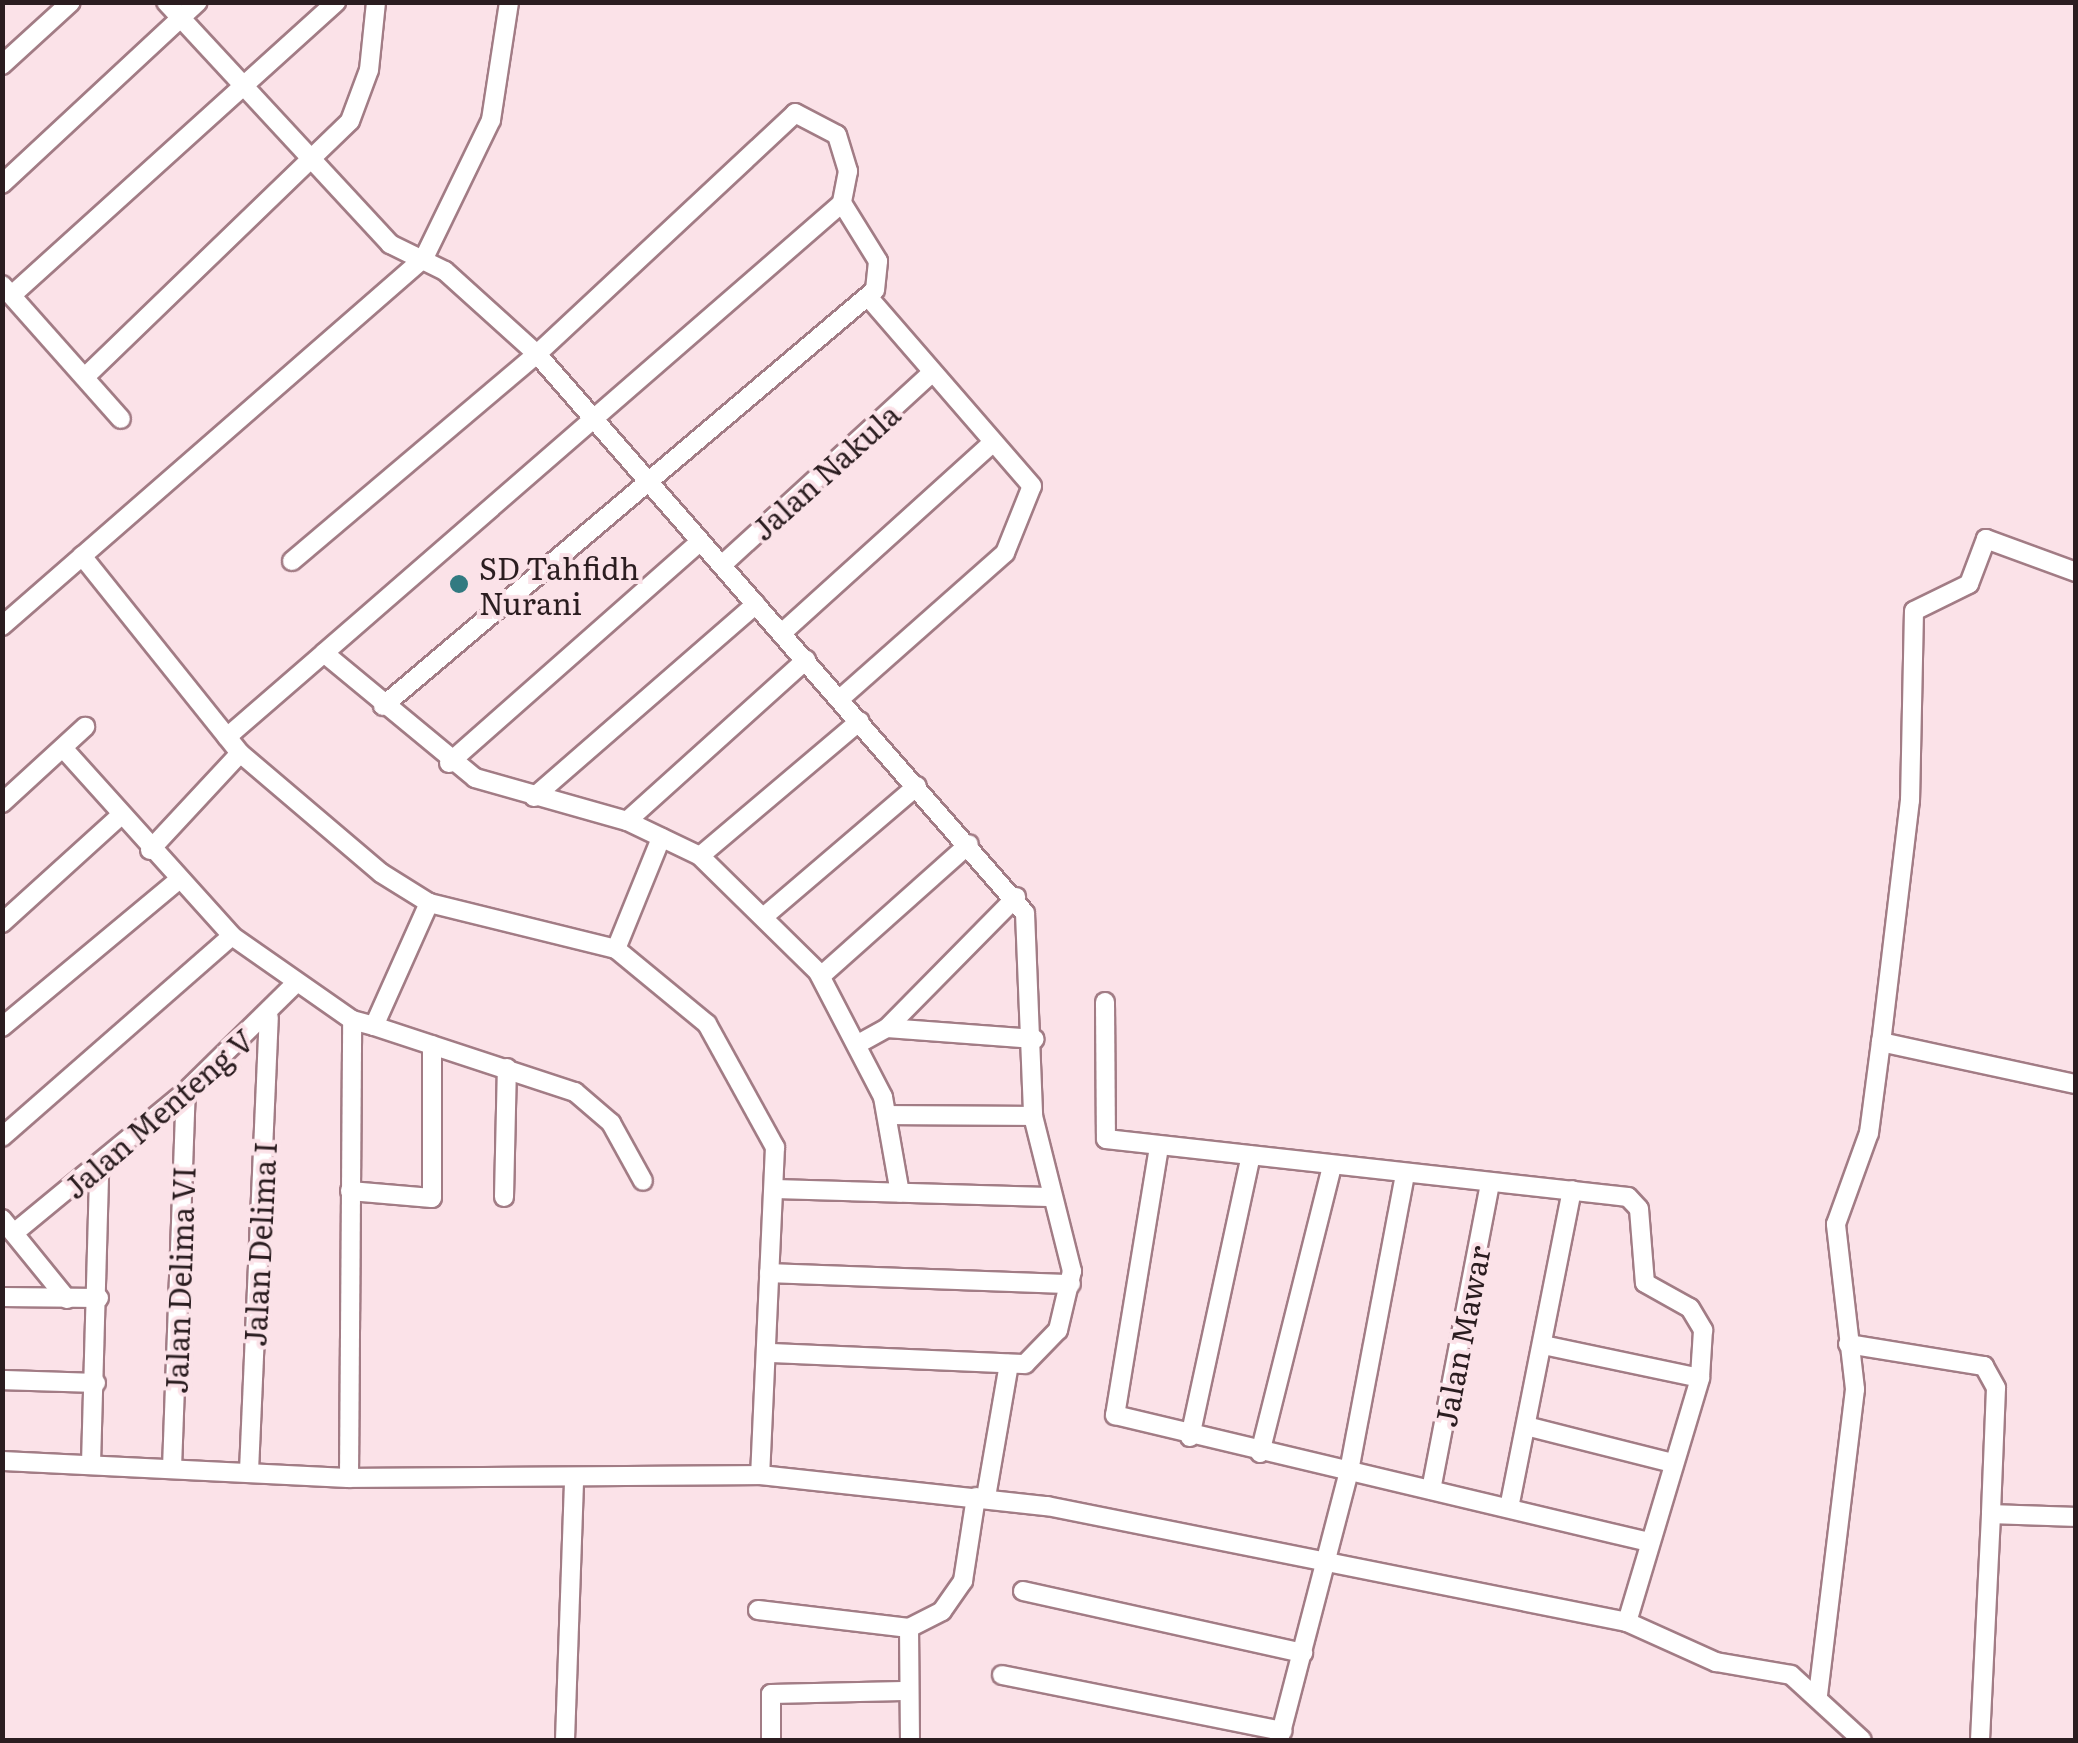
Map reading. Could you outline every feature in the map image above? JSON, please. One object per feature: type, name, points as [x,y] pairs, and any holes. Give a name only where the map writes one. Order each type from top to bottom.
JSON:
[{"type":"street","points":[[2,65],[71,2]]},
{"type":"street","points":[[166,2],[390,244],[424,258],[537,354],[1016,897],[1029,933],[1033,1116],[1048,1197],[1066,1232],[1071,1284],[1042,1355],[1009,1364],[769,1352]]},
{"type":"street","points":[[2,184],[198,2]]},
{"type":"street","points":[[122,419],[7,290],[245,86],[336,2]]},
{"type":"street","points":[[85,378],[314,158],[362,97],[376,2]]},
{"type":"street","points":[[2,626],[424,258],[491,120],[509,2]]},
{"type":"street","points":[[226,737],[842,203],[848,171],[837,135],[795,113],[537,354],[292,561]]},
{"type":"street","points":[[383,706],[650,486],[868,297],[880,281],[878,261],[842,203]]},
{"type":"street","points":[[841,698],[1006,553],[1032,486],[928,376],[868,297]]},
{"type":"street","name":"Jalan Nakula","points":[[722,565],[928,376]]},
{"type":"street","points":[[783,632],[990,445]]},
{"type":"street","points":[[1818,1695],[1854,1389],[1836,1224],[1869,1133],[1881,1042],[1910,800],[1914,611],[1969,584],[1986,538],[2076,572]]},
{"type":"street","points":[[449,763],[700,542]]},
{"type":"street","points":[[82,556],[240,753],[429,903],[616,949],[682,996],[735,1064],[775,1147],[769,1352],[760,1475]]},
{"type":"street","points":[[534,797],[756,604]]},
{"type":"street","points":[[324,653],[449,763],[534,797],[626,821],[700,856],[767,914],[821,976],[858,1044],[888,1115],[900,1193]]},
{"type":"street","points":[[626,821],[806,660]]},
{"type":"street","points":[[700,856],[860,721]]},
{"type":"street","points":[[2,802],[85,726]]},
{"type":"street","points":[[63,748],[176,882],[232,936],[293,986],[352,1020],[508,1068],[590,1101],[642,1181]]},
{"type":"street","points":[[150,850],[240,753]]},
{"type":"street","points":[[767,914],[917,786]]},
{"type":"street","points":[[2,923],[119,817]]},
{"type":"street","points":[[616,949],[661,838]]},
{"type":"street","points":[[821,976],[969,844]]},
{"type":"street","points":[[2,1026],[176,882]]},
{"type":"street","points":[[858,1044],[887,1028],[1016,897]]},
{"type":"street","points":[[374,1026],[429,903]]},
{"type":"street","points":[[2,1137],[232,936]]},
{"type":"street","name":"Jalan Menteng V","points":[[8,1226],[99,1169],[268,1018],[293,986]]},
{"type":"street","points":[[1105,1002],[1104,1136],[1332,1167],[1628,1197],[1639,1209],[1645,1282],[1696,1319],[1700,1378],[1627,1622]]},
{"type":"street","name":"Jalan Delima I","points":[[248,1471],[268,1018]]},
{"type":"street","points":[[349,1478],[352,1020]]},
{"type":"street","points":[[887,1028],[1034,1039]]},
{"type":"street","points":[[1881,1042],[2076,1084]]},
{"type":"street","points":[[350,1190],[432,1198],[432,1045]]},
{"type":"street","points":[[504,1197],[508,1068]]},
{"type":"street","name":"Jalan Delima VI","points":[[172,1468],[186,1092]]},
{"type":"street","points":[[888,1115],[1033,1116]]},
{"type":"street","points":[[1159,1146],[1113,1403],[1127,1421],[1649,1542]]},
{"type":"street","points":[[1190,1437],[1251,1156]]},
{"type":"street","points":[[1260,1453],[1332,1167]]},
{"type":"street","points":[[92,1464],[100,1298],[99,1169]]},
{"type":"street","points":[[1002,1675],[1281,1736],[1350,1471],[1406,1174]]},
{"type":"street","name":"Jalan Mawar","points":[[1431,1490],[1490,1183]]},
{"type":"street","points":[[775,1188],[1048,1197]]},
{"type":"street","points":[[1509,1508],[1530,1427],[1572,1190]]},
{"type":"street","points":[[8,1226],[68,1298]]},
{"type":"street","points":[[769,1272],[1071,1284]]},
{"type":"street","points":[[2,1297],[100,1298]]},
{"type":"street","points":[[1848,1344],[1984,1366],[1997,1402],[1980,1740]]},
{"type":"street","points":[[1544,1345],[1700,1378]]},
{"type":"street","points":[[758,1610],[910,1628],[942,1612],[963,1581],[986,1497],[1009,1364]]},
{"type":"street","points":[[2,1380],[96,1383]]},
{"type":"street","points":[[1530,1427],[1672,1463]]},
{"type":"street","points":[[2,1461],[349,1478],[760,1475],[1046,1506],[1627,1622],[1716,1662],[1792,1675],[1818,1695],[1862,1740]]},
{"type":"street","points":[[564,1740],[574,1479]]},
{"type":"street","points":[[1991,1514],[2076,1517]]},
{"type":"street","points":[[1023,1591],[1304,1653]]},
{"type":"street","points":[[910,1628],[903,1691],[910,1740]]},
{"type":"street","points":[[771,1740],[771,1694],[903,1691]]},
{"type":"place","name":"SD Tahfidh Nurani","points":[[459,584]]}]
